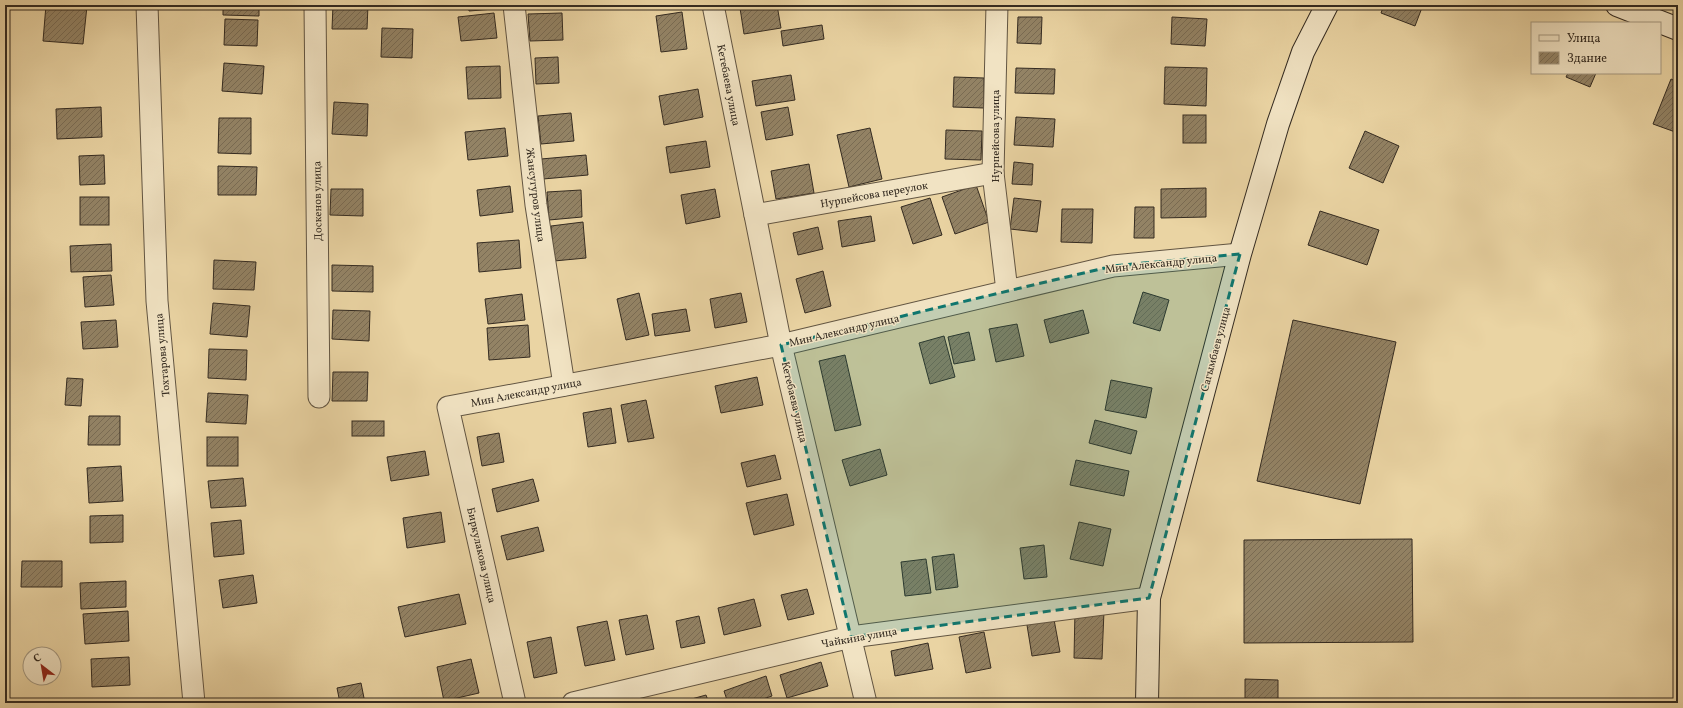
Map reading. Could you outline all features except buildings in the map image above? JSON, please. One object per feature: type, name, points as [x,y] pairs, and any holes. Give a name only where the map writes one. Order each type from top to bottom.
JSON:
[{"type":"street","name":"Тохтарова улица","points":[[147,5],[157,300],[194,703]]},
{"type":"street","name":"Доскенов улица","points":[[315,5],[319,398]]},
{"type":"street","name":"Жансугуров улица","points":[[514,5],[536,205],[564,385]]},
{"type":"street","name":"Кетебаева улица","points":[[713,5],[781,345],[866,703]]},
{"type":"street","name":"Нурпейсова улица","points":[[997,5],[993,173],[1007,291]]},
{"type":"street","name":"Сагымбаев улица","points":[[1147,703],[1149,598],[1240,254],[1278,124],[1303,52],[1327,5]]},
{"type":"street","points":[[1617,5],[1660,22]]},
{"type":"street","points":[[1661,22],[1678,29]]},
{"type":"street","name":"Нурпейсова переулок","points":[[755,215],[993,173]]},
{"type":"street","name":"Мин Александр улица","points":[[448,407],[781,345],[1113,266],[1240,254]]},
{"type":"street","name":"Биркулакова улица","points":[[448,407],[515,703]]},
{"type":"street","name":"Чайкина улица","points":[[574,703],[851,637],[1149,598]]},
{"type":"highlighted area","points":[[1240,254],[1149,598],[851,637],[781,345],[1113,266]]}]
